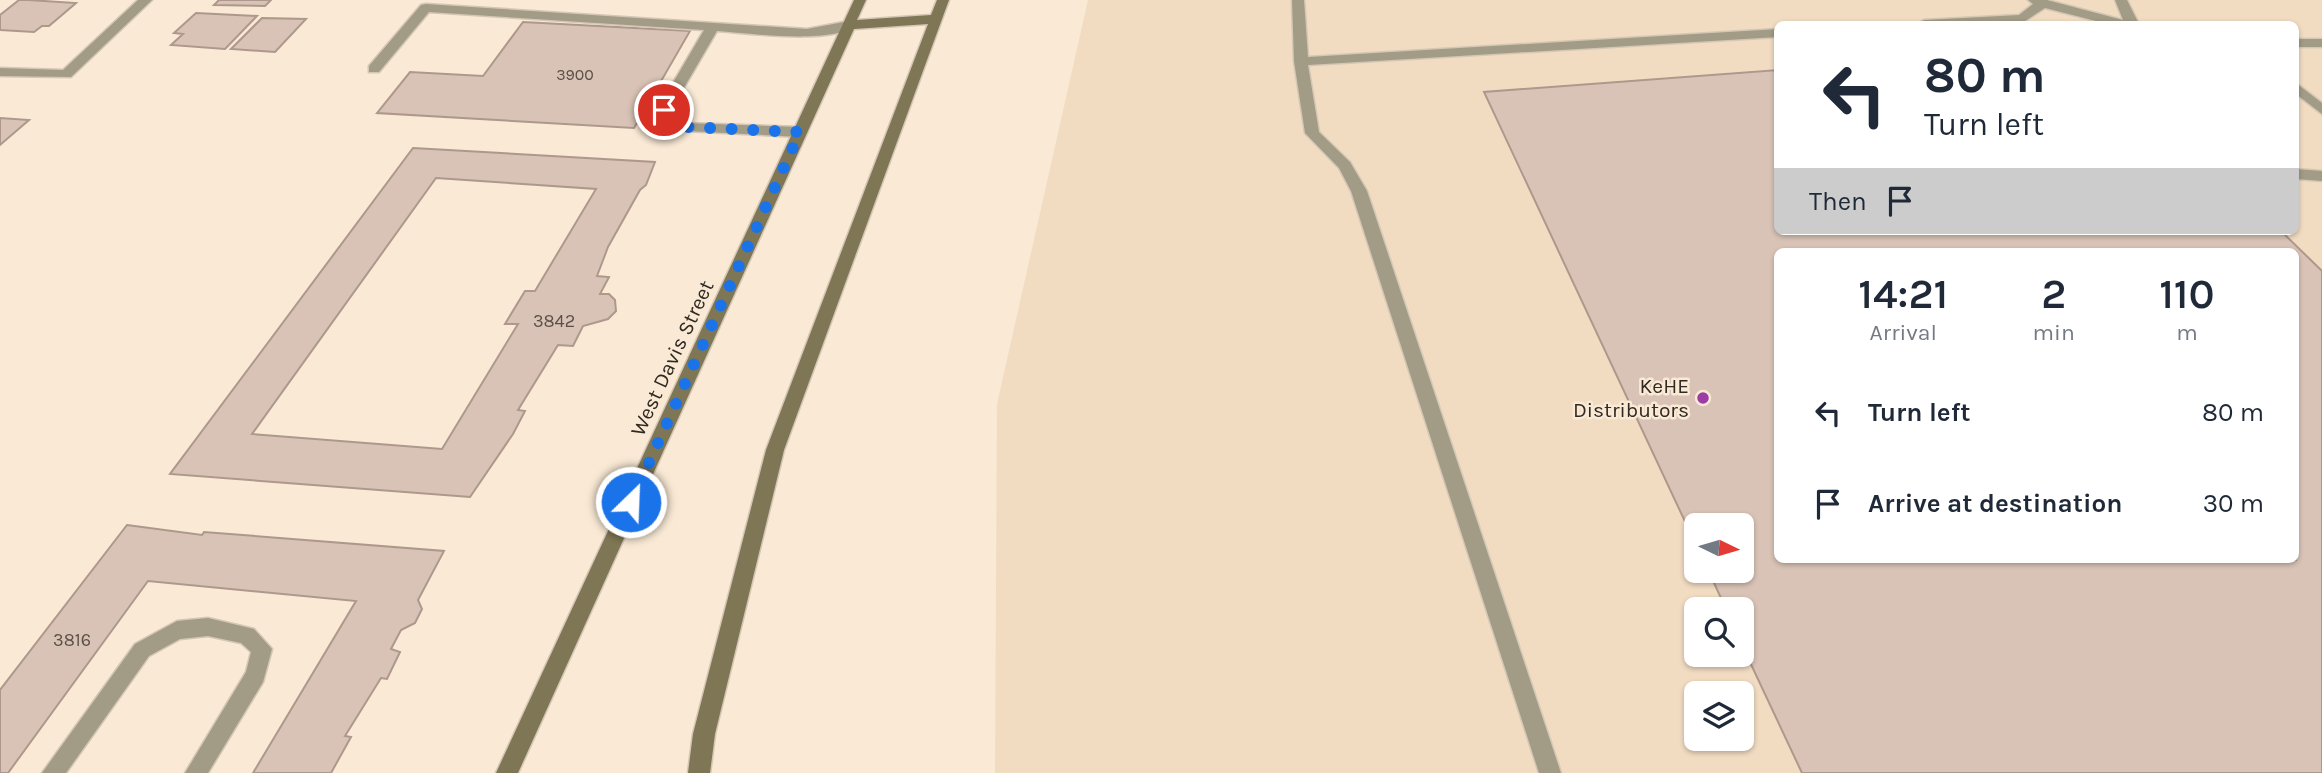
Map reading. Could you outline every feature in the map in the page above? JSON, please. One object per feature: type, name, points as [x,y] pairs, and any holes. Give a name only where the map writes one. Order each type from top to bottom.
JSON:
[{"type":"main road","name":"West Davis Street","points":[[507,773],[860,0]]},
{"type":"main road","points":[[699,773],[704,734],[775,450],[943,0]]},
{"type":"main road","points":[[849,25],[936,19]]},
{"type":"street","points":[[0,72],[66,74],[146,0]]},
{"type":"street","points":[[1298,0],[1301,61],[1312,133],[1345,165],[1359,191],[1550,773]]},
{"type":"street","points":[[2122,0],[2131,21]]},
{"type":"street","points":[[1983,21],[2022,19],[2039,1],[2110,21]]},
{"type":"street","points":[[374,69],[426,8],[807,33],[849,25]]},
{"type":"street","points":[[713,27],[664,110],[665,118],[671,124],[686,127],[800,132]]},
{"type":"street","points":[[1301,61],[1774,33]]},
{"type":"street","points":[[2299,43],[2322,43]]},
{"type":"street","points":[[2299,90],[2322,110]]},
{"type":"street","points":[[2299,174],[2322,176]]},
{"type":"street","points":[[53,773],[142,650],[177,630],[208,627],[247,635],[262,649],[256,675],[197,773]]},
{"type":"shaded area","points":[[1088,0],[2322,0],[2322,773],[995,773],[997,404]]},
{"type":"building","points":[[19,0],[76,3],[49,26],[42,26],[34,32],[0,30],[0,15]]},
{"type":"building","points":[[219,0],[271,0],[265,6],[214,5]]},
{"type":"building","points":[[196,13],[257,16],[225,49],[171,45],[183,34],[174,33]]},
{"type":"building","points":[[262,18],[306,19],[275,52],[231,49]]},
{"type":"building","points":[[523,22],[690,31],[634,128],[377,113],[410,72],[483,76]]},
{"type":"building","name":"KeHE Distributors","points":[[1774,70],[1774,235],[2285,235],[2298,248],[1774,248],[1774,563],[2299,563],[2299,249],[2322,271],[2322,773],[1802,773],[1752,667],[1754,597],[1720,597],[1714,583],[1754,583],[1754,513],[1684,513],[1684,519],[1484,92]]},
{"type":"building","points":[[0,118],[29,120],[0,145]]},
{"type":"building","points":[[413,148],[655,162],[646,185],[640,190],[608,247],[597,276],[609,277],[600,294],[609,294],[615,300],[616,311],[608,319],[583,326],[573,346],[558,345],[518,410],[525,411],[513,434],[470,497],[170,474]],"holes":[[[436,178],[596,189],[535,291],[525,291],[505,324],[518,324],[442,449],[252,434]]]},
{"type":"building","points":[[127,525],[202,535],[204,532],[444,551],[418,600],[422,609],[415,623],[401,630],[391,649],[400,652],[387,679],[381,678],[345,736],[351,737],[331,773],[253,773],[356,601],[148,581],[8,773],[0,773],[0,690]]},
{"type":"place","name":"KeHE Distributors","points":[[1703,398]]},
{"type":"route","points":[[631,502],[800,132],[686,127],[671,124],[665,118],[664,110]]}]
